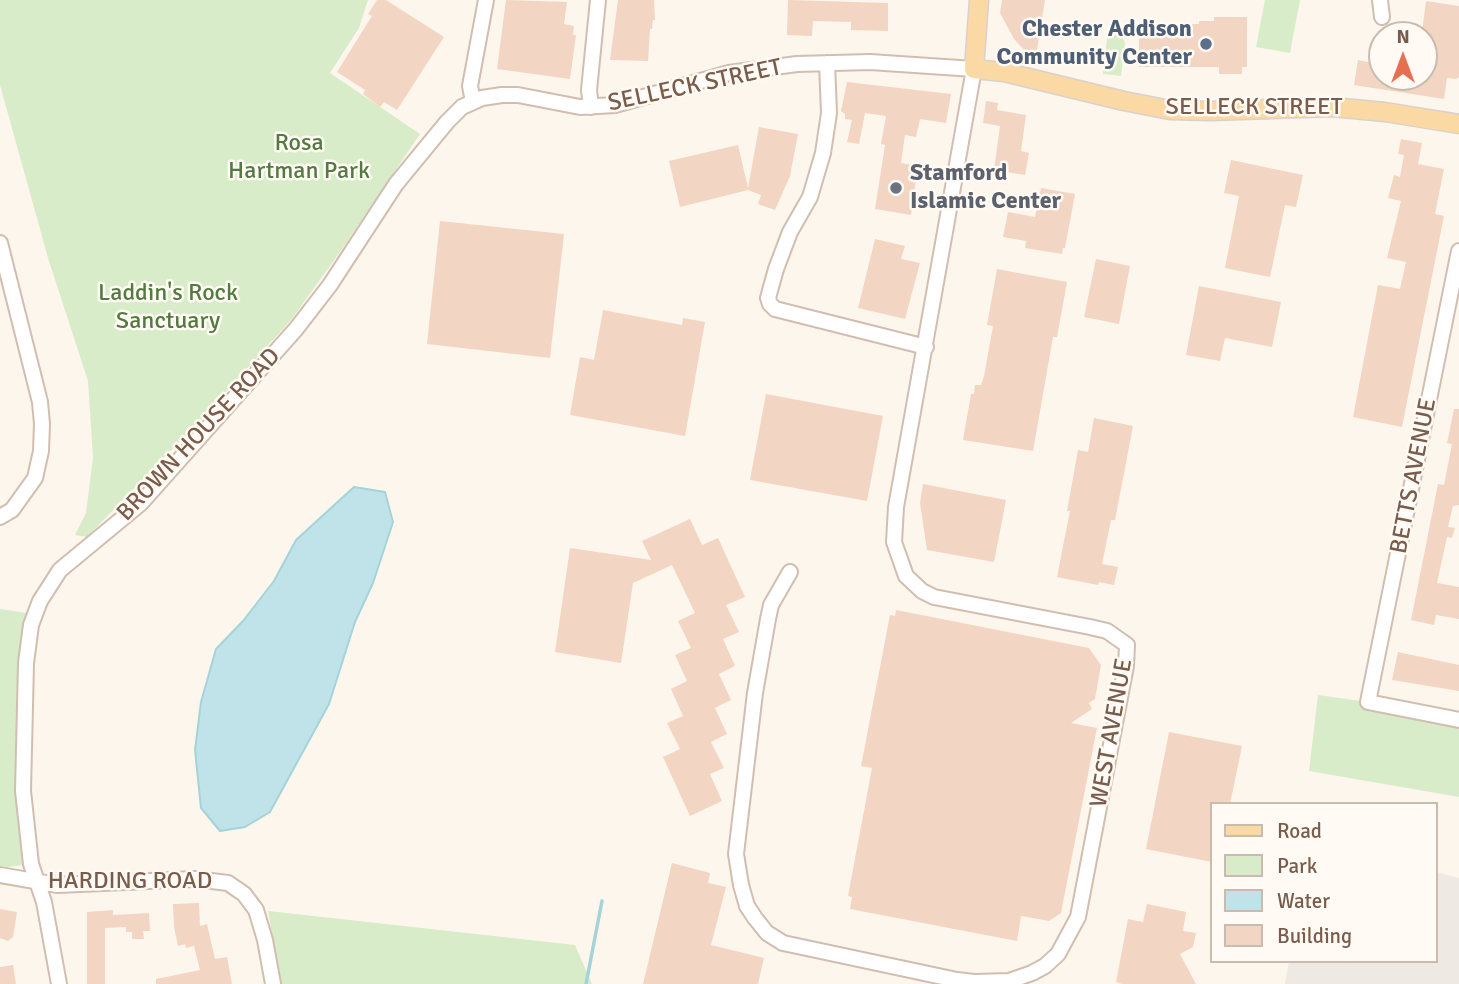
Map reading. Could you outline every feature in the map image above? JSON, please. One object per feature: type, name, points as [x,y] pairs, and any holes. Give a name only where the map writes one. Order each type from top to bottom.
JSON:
[{"type":"main road","name":"WEST AVENUE","points":[[974,69],[979,0]]},
{"type":"main road","name":"SELLECK STREET","points":[[974,69],[1004,72],[1124,102],[1170,110],[1332,107],[1459,124]]},
{"type":"street","points":[[473,102],[470,86],[486,0]]},
{"type":"street","points":[[591,107],[589,90],[598,0]]},
{"type":"street","points":[[1380,0],[1382,17]]},
{"type":"street","name":"SELLECK STREET","points":[[473,102],[496,95],[518,95],[591,107],[627,103],[738,71],[827,63],[870,62],[974,69]]},
{"type":"street","points":[[827,63],[829,113],[823,153],[810,197],[790,232],[768,298],[775,309],[926,347]]},
{"type":"street","name":"WEST AVENUE","points":[[790,572],[772,605],[768,620],[755,693],[736,853],[741,885],[747,905],[755,918],[767,933],[783,943],[957,980],[1009,981],[1045,966],[1058,954],[1078,917],[1126,666],[1126,645],[1107,631],[1090,626],[934,597],[922,591],[906,576],[897,552],[894,528],[974,69]]},
{"type":"street","name":"BROWN HOUSE ROAD","points":[[59,984],[44,902],[31,864],[25,818],[23,721],[28,640],[34,614],[46,589],[60,570],[141,503],[285,341],[330,285],[396,184],[454,114],[473,102]]},
{"type":"street","points":[[0,243],[40,402],[42,424],[41,451],[35,478],[12,510],[0,517]]},
{"type":"street","name":"BETTS AVENUE","points":[[1459,251],[1368,702],[1459,720]]},
{"type":"street","name":"HARDING ROAD","points":[[0,875],[57,885],[195,878],[228,883],[244,894],[258,916],[273,984]]},
{"type":"shaded area","points":[[1438,873],[1459,878],[1459,984],[1285,984],[1289,963],[1438,963]]},
{"type":"green space","name":"Laddin's Rock Sanctuary","points":[[0,0],[368,0],[359,28],[330,73],[420,134],[291,320],[193,428],[87,537],[75,535],[86,513],[93,457],[88,381],[48,258],[0,85]]},
{"type":"green space","points":[[1265,0],[1300,0],[1290,53],[1256,47]]},
{"type":"green space","points":[[1118,28],[1125,43],[1121,76],[1103,74],[1108,29]]},
{"type":"green space","points":[[0,609],[34,614],[26,663],[31,864],[8,867],[0,866]]},
{"type":"green space","points":[[1318,695],[1459,720],[1459,797],[1309,771]]},
{"type":"green space","points":[[268,911],[575,945],[592,984],[281,984]]},
{"type":"water","points":[[354,487],[385,492],[393,522],[373,583],[355,622],[329,704],[270,812],[245,827],[220,831],[201,808],[195,750],[201,702],[216,649],[243,621],[274,581],[296,540]]},
{"type":"building","points":[[377,0],[386,0],[444,37],[397,110],[384,102],[380,107],[363,94],[365,90],[337,72],[372,16],[368,14]]},
{"type":"building","points":[[506,0],[567,2],[564,24],[574,26],[573,35],[576,35],[570,79],[497,69]]},
{"type":"building","points":[[618,0],[654,0],[655,20],[650,29],[648,61],[610,60]]},
{"type":"building","points":[[788,0],[888,3],[888,31],[851,30],[851,22],[813,21],[812,36],[787,35]]},
{"type":"building","points":[[1002,0],[1045,0],[1036,56],[1027,53],[1014,39],[1000,13]]},
{"type":"building","points":[[1426,1],[1459,6],[1459,77],[1447,78],[1444,99],[1393,91],[1438,91],[1438,21],[1423,21]]},
{"type":"building","points":[[1214,17],[1247,17],[1247,67],[1242,67],[1242,74],[1219,74],[1219,67],[1139,67],[1139,25],[1199,24],[1199,21],[1214,21]]},
{"type":"building","points":[[1358,60],[1368,62],[1368,87],[1354,85]]},
{"type":"building","points":[[847,82],[951,94],[946,123],[920,119],[916,137],[905,135],[901,163],[918,166],[911,215],[875,209],[885,145],[881,144],[886,116],[865,113],[859,144],[847,142],[852,120],[845,119],[845,114],[841,111]]},
{"type":"building","points":[[986,101],[998,103],[997,110],[1026,115],[1021,151],[1029,153],[1025,175],[994,170],[1000,126],[983,123]]},
{"type":"building","points":[[759,127],[798,134],[790,176],[775,210],[758,204],[761,195],[748,190],[680,207],[669,161],[738,145],[748,188]]},
{"type":"building","points":[[1401,139],[1422,143],[1418,164],[1444,169],[1435,214],[1444,216],[1402,427],[1353,417],[1378,285],[1400,289],[1406,262],[1387,258],[1401,201],[1388,198],[1394,175],[1400,177],[1404,155],[1398,154]]},
{"type":"building","points":[[1231,160],[1303,175],[1296,207],[1285,205],[1270,277],[1225,268],[1239,196],[1224,193]]},
{"type":"building","points":[[1041,188],[1075,194],[1062,254],[1025,248],[1026,241],[1003,237],[1008,212],[1035,217]]},
{"type":"building","points":[[440,221],[564,234],[550,358],[427,344]]},
{"type":"building","points":[[875,239],[905,246],[901,259],[920,263],[905,319],[858,308]]},
{"type":"building","points":[[1096,259],[1130,266],[1119,324],[1084,317]]},
{"type":"building","points":[[997,269],[1067,282],[1057,337],[1053,337],[1033,451],[963,440],[971,394],[974,394],[975,385],[981,385],[984,376],[993,326],[987,325]]},
{"type":"building","points":[[1199,286],[1281,302],[1272,347],[1225,338],[1220,361],[1186,355]]},
{"type":"building","points":[[603,310],[682,325],[683,318],[705,322],[685,436],[570,415],[580,357],[594,360]]},
{"type":"building","points":[[766,394],[883,416],[867,501],[750,480]]},
{"type":"building","points":[[1454,409],[1459,409],[1459,505],[1453,506],[1448,527],[1455,528],[1452,538],[1447,537],[1437,583],[1459,587],[1459,619],[1436,615],[1434,625],[1411,620],[1438,484],[1444,485],[1452,444],[1447,443]]},
{"type":"building","points":[[1094,418],[1133,426],[1115,520],[1111,520],[1102,564],[1118,567],[1114,585],[1099,582],[1098,585],[1057,577],[1078,450],[1088,452]]},
{"type":"building","points":[[923,484],[1006,500],[994,562],[927,550],[920,503]]},
{"type":"building","points":[[690,519],[702,545],[718,538],[745,597],[726,605],[739,632],[723,639],[735,666],[719,674],[731,700],[715,708],[727,734],[711,742],[724,768],[710,774],[722,801],[690,816],[663,757],[680,749],[667,723],[683,716],[671,689],[687,681],[675,655],[691,648],[678,621],[695,613],[672,565],[633,583],[621,663],[555,652],[570,548],[651,560],[642,541]]},
{"type":"building","points":[[896,610],[1089,648],[1101,665],[1095,699],[1089,703],[1092,709],[1071,723],[1097,728],[1061,913],[1049,921],[1021,916],[1017,941],[850,909],[852,897],[848,896],[872,768],[861,766],[890,615],[895,616]]},
{"type":"building","points":[[1398,652],[1459,665],[1459,691],[1392,680]]},
{"type":"building","points":[[1169,732],[1242,746],[1230,802],[1210,802],[1210,862],[1146,849]]},
{"type":"building","points":[[672,863],[710,873],[708,883],[726,887],[711,945],[764,958],[758,984],[643,984]]},
{"type":"building","points":[[199,903],[200,926],[207,924],[215,959],[227,957],[232,984],[156,984],[156,979],[200,970],[194,946],[178,946],[173,904]]},
{"type":"building","points":[[1147,904],[1186,912],[1183,931],[1196,933],[1193,947],[1180,954],[1196,984],[1116,982],[1128,919],[1143,922]]},
{"type":"building","points":[[0,909],[17,912],[13,937],[8,941],[0,938]]},
{"type":"building","points":[[113,910],[113,915],[149,913],[150,931],[143,931],[144,939],[132,939],[132,932],[126,932],[126,927],[105,928],[105,984],[87,984],[87,912]]},
{"type":"building","points":[[13,965],[16,984],[0,984],[0,967]]},
{"type":"waterway","points":[[586,984],[602,901]]},
{"type":"place","name":"Chester Addison Community Center","points":[[1206,44]]},
{"type":"place","name":"Stamford Islamic Center","points":[[896,188]]},
{"type":"park label","name":"Rosa Hartman Park","points":[[299,158]]}]
